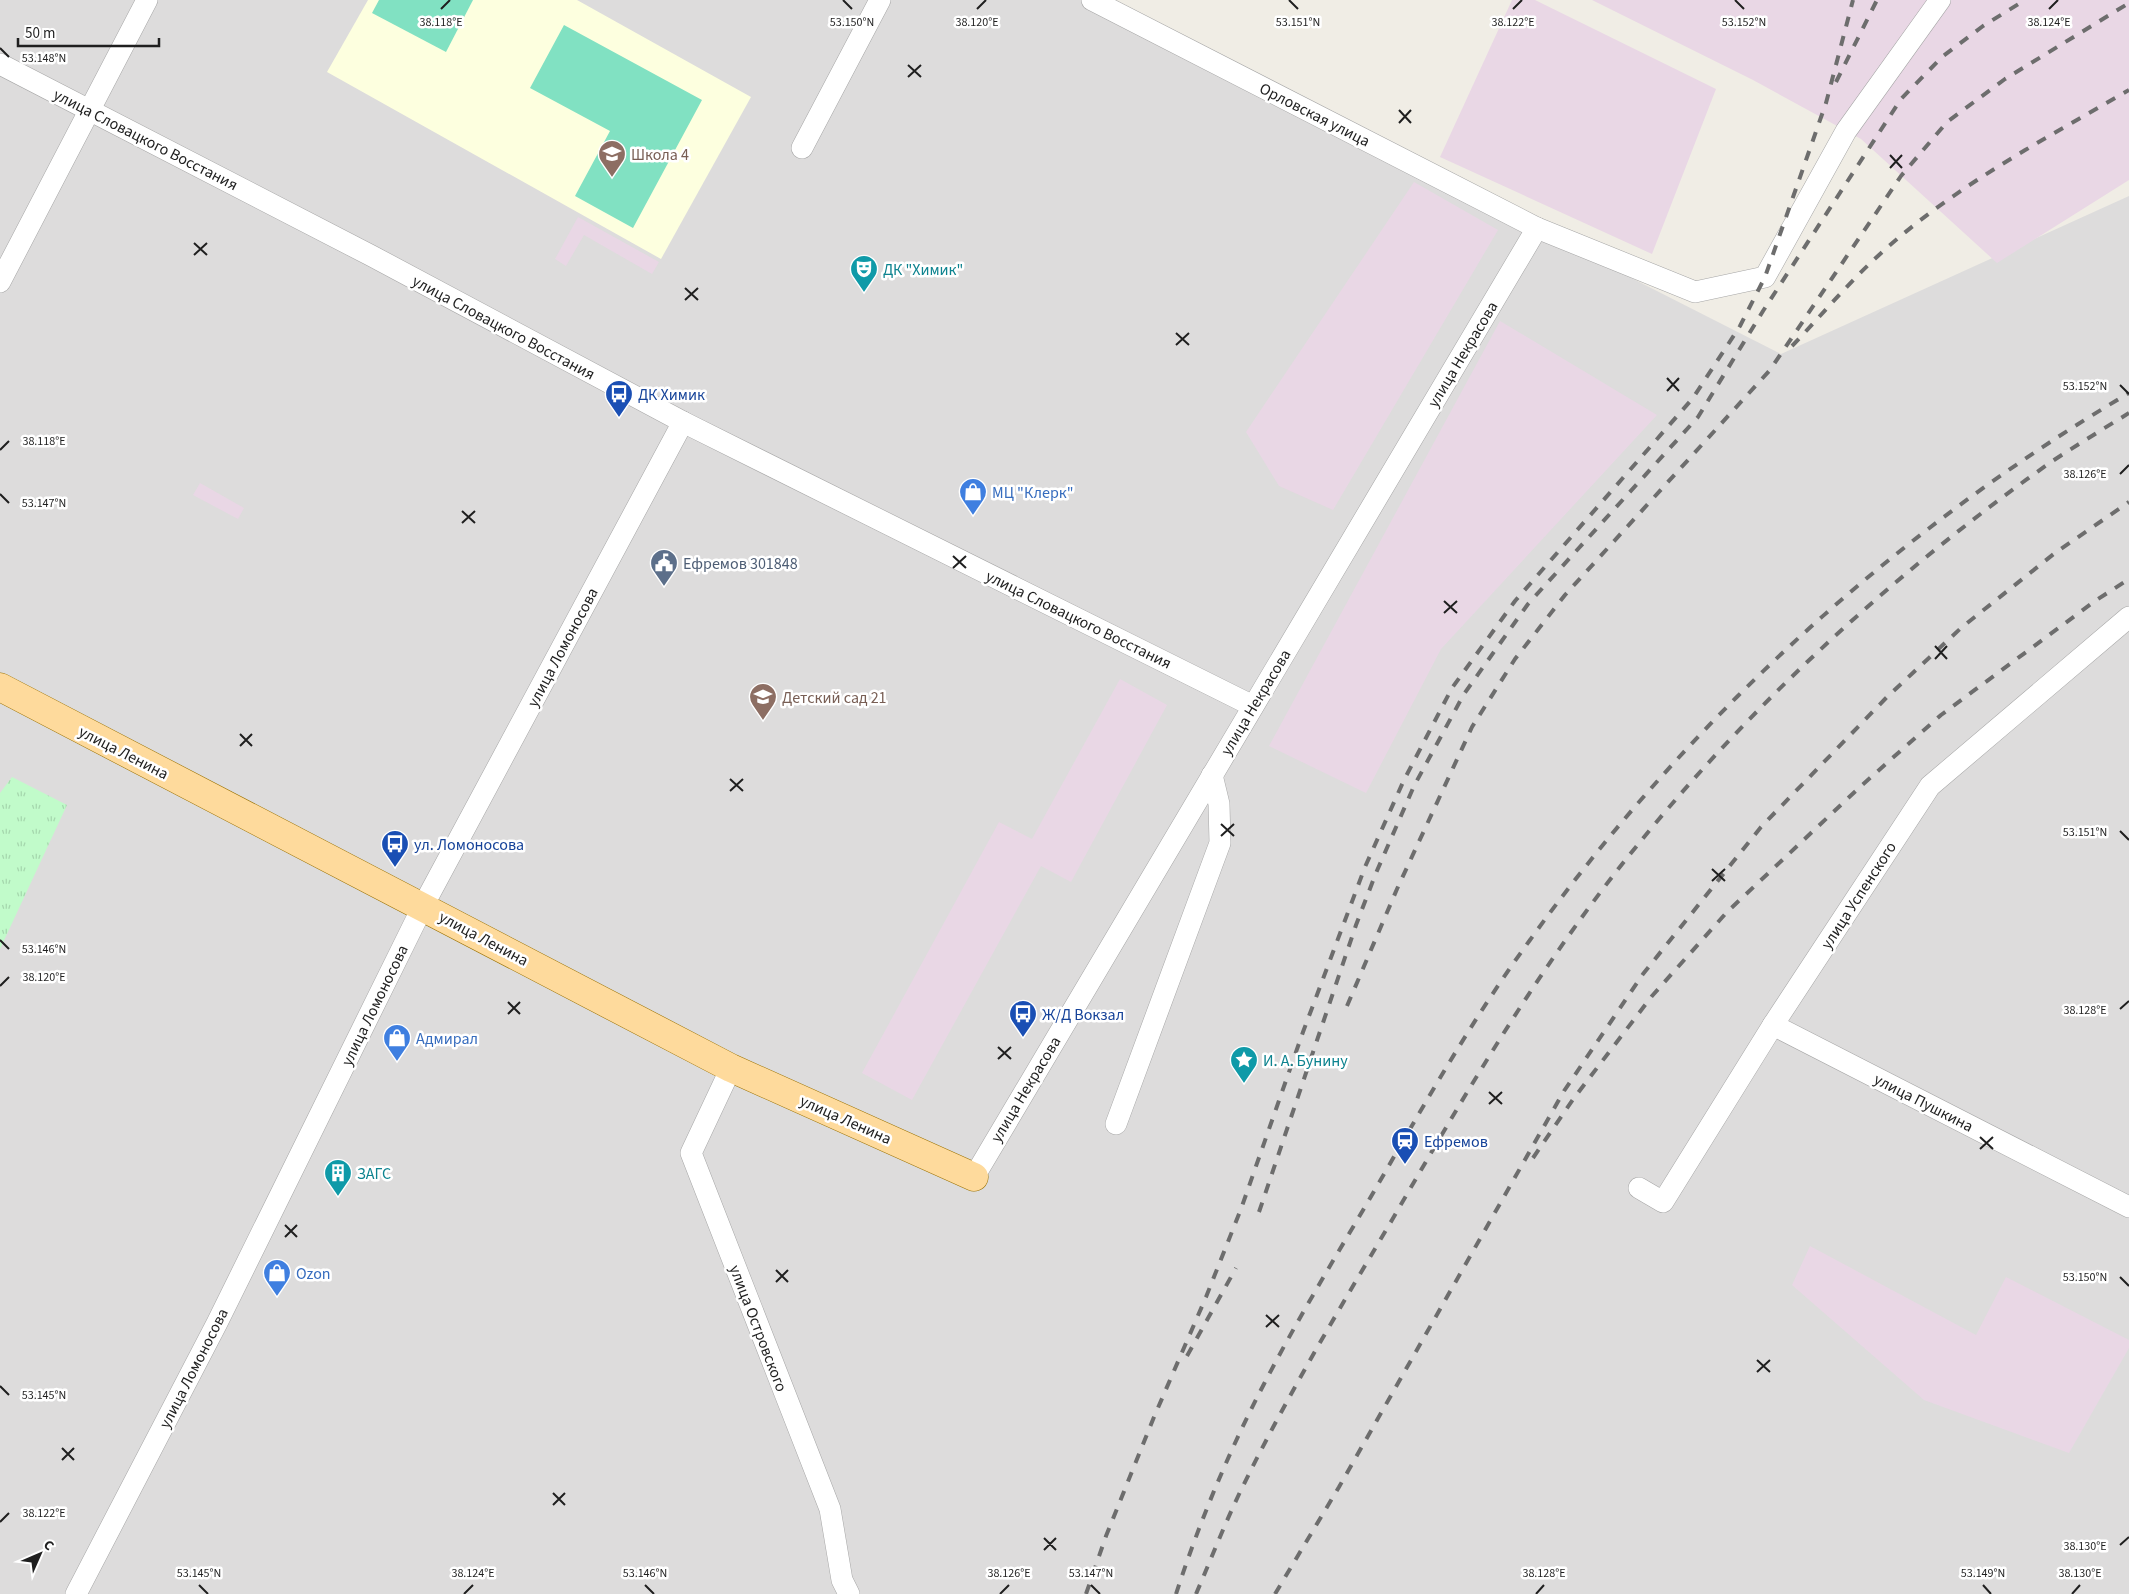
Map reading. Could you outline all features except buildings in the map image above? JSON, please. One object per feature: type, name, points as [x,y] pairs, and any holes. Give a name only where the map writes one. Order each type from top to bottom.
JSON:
[{"type":"main road","name":"улица Ленина","points":[[0,687],[731,1068],[974,1177]]},
{"type":"street","points":[[0,282],[147,0]]},
{"type":"street","points":[[802,148],[880,0]]},
{"type":"street","name":"Орловская улица","points":[[1092,0],[1537,228],[1695,292],[1765,277],[1846,131],[1940,0]]},
{"type":"street","name":"улица Словацкого Восстания","points":[[0,64],[370,255],[683,422],[1253,706]]},
{"type":"street","name":"улица Некрасова","points":[[974,1177],[1537,228]]},
{"type":"street","name":"улица Ломоносова","points":[[76,1594],[217,1323],[423,906],[683,422]]},
{"type":"street","name":"улица Успенского","points":[[1639,1188],[1662,1202],[1772,1025],[1930,786],[2129,617]]},
{"type":"street","points":[[1116,1124],[1220,843],[1219,804],[1212,775]]},
{"type":"street","name":"улица Пушкина","points":[[1772,1025],[2129,1207]]},
{"type":"street","name":"улица Островского","points":[[731,1068],[691,1153],[830,1509],[842,1580],[849,1594]]},
{"type":"shaded area","points":[[0,0],[1084,0],[1781,354],[2129,196],[2129,1594],[0,1594]]},
{"type":"shaded area","name":"Школа 4","points":[[368,0],[577,0],[751,97],[661,259],[327,72]]},
{"type":"shaded area","points":[[1512,0],[1535,0],[1716,89],[1652,254],[1440,157]]},
{"type":"shaded area","points":[[1592,0],[2129,0],[2129,180],[1997,263],[1861,139],[1753,80]]},
{"type":"shaded area","points":[[1414,182],[1498,230],[1333,510],[1279,486],[1246,432]]},
{"type":"shaded area","points":[[578,217],[659,262],[652,274],[584,235],[566,266],[555,259]]},
{"type":"shaded area","points":[[1500,321],[1657,415],[1441,649],[1366,793],[1269,746]]},
{"type":"shaded area","points":[[200,483],[244,508],[238,519],[193,495]]},
{"type":"shaded area","points":[[1120,679],[1167,705],[1071,882],[1041,866],[912,1100],[862,1073],[999,822],[1032,839]]},
{"type":"shaded area","points":[[1810,1246],[1976,1335],[2006,1277],[2129,1340],[2129,1348],[2069,1453],[1924,1400],[1792,1285]]},
{"type":"green space","points":[[379,0],[473,0],[446,52],[372,13]]},
{"type":"green space","points":[[564,25],[702,100],[633,228],[575,196],[610,131],[530,88]]},
{"type":"green space","points":[[12,777],[67,805],[0,949],[0,793]]},
{"type":"railway","points":[[1086,1594],[1106,1536],[1241,1209],[1303,1032],[1365,867],[1404,780],[1452,688],[1515,601],[1693,398],[1740,326],[1765,277],[1826,103],[1853,0]]},
{"type":"railway","points":[[1836,82],[1877,0]]},
{"type":"railway","points":[[1259,1212],[1356,925],[1376,873],[1414,786],[1464,694],[1528,604],[1698,417],[1763,311],[1901,99],[1942,57],[1983,26],[2025,0]]},
{"type":"railway","points":[[1347,1006],[1397,889],[1472,727],[1515,659],[1565,595],[1770,370],[1901,176],[1947,122],[2005,79],[2129,3]]},
{"type":"railway","points":[[1792,346],[1845,288],[1907,230],[1968,186],[2032,146],[2129,90]]},
{"type":"railway","points":[[1176,1594],[1205,1514],[1227,1461],[1251,1409],[1302,1315],[1466,1035],[1530,940],[1592,859],[1658,781],[1728,706],[1801,635],[1879,568],[1959,506],[2043,447],[2129,393]]},
{"type":"railway","points":[[1196,1594],[1236,1501],[1259,1454],[1334,1319],[1504,1032],[1597,896],[1677,798],[1725,745],[1827,643],[1936,549],[1993,505],[2051,462],[2129,413]]},
{"type":"railway","points":[[1275,1594],[1339,1487],[1564,1091],[1643,974],[1761,827],[1886,698],[1961,628],[2055,553],[2129,502]]},
{"type":"railway","points":[[1533,1158],[1574,1098],[1652,996],[1727,912],[1861,786],[1941,715],[2095,601],[2129,579]]},
{"type":"railway","points":[[1187,1356],[1236,1268]]},
{"type":"place","name":"Школа 4","points":[[612,178]]},
{"type":"place","name":"ДК \"Химик\"","points":[[864,293]]},
{"type":"place","name":"ДК Химик","points":[[619,418]]},
{"type":"place","name":"МЦ \"Клерк\"","points":[[973,516]]},
{"type":"place","name":"Ефремов 301848","points":[[664,587]]},
{"type":"place","name":"Детский сад 21","points":[[763,721]]},
{"type":"place","name":"ул. Ломоносова","points":[[395,868]]},
{"type":"place","name":"Ж/Д Вокзал","points":[[1023,1038]]},
{"type":"place","name":"Адмирал","points":[[397,1062]]},
{"type":"place","name":"И. А. Бунину","points":[[1244,1084]]},
{"type":"place","name":"Ефремов","points":[[1405,1165]]},
{"type":"place","name":"ЗАГС","points":[[338,1197]]},
{"type":"place","name":"Ozon","points":[[277,1297]]}]
